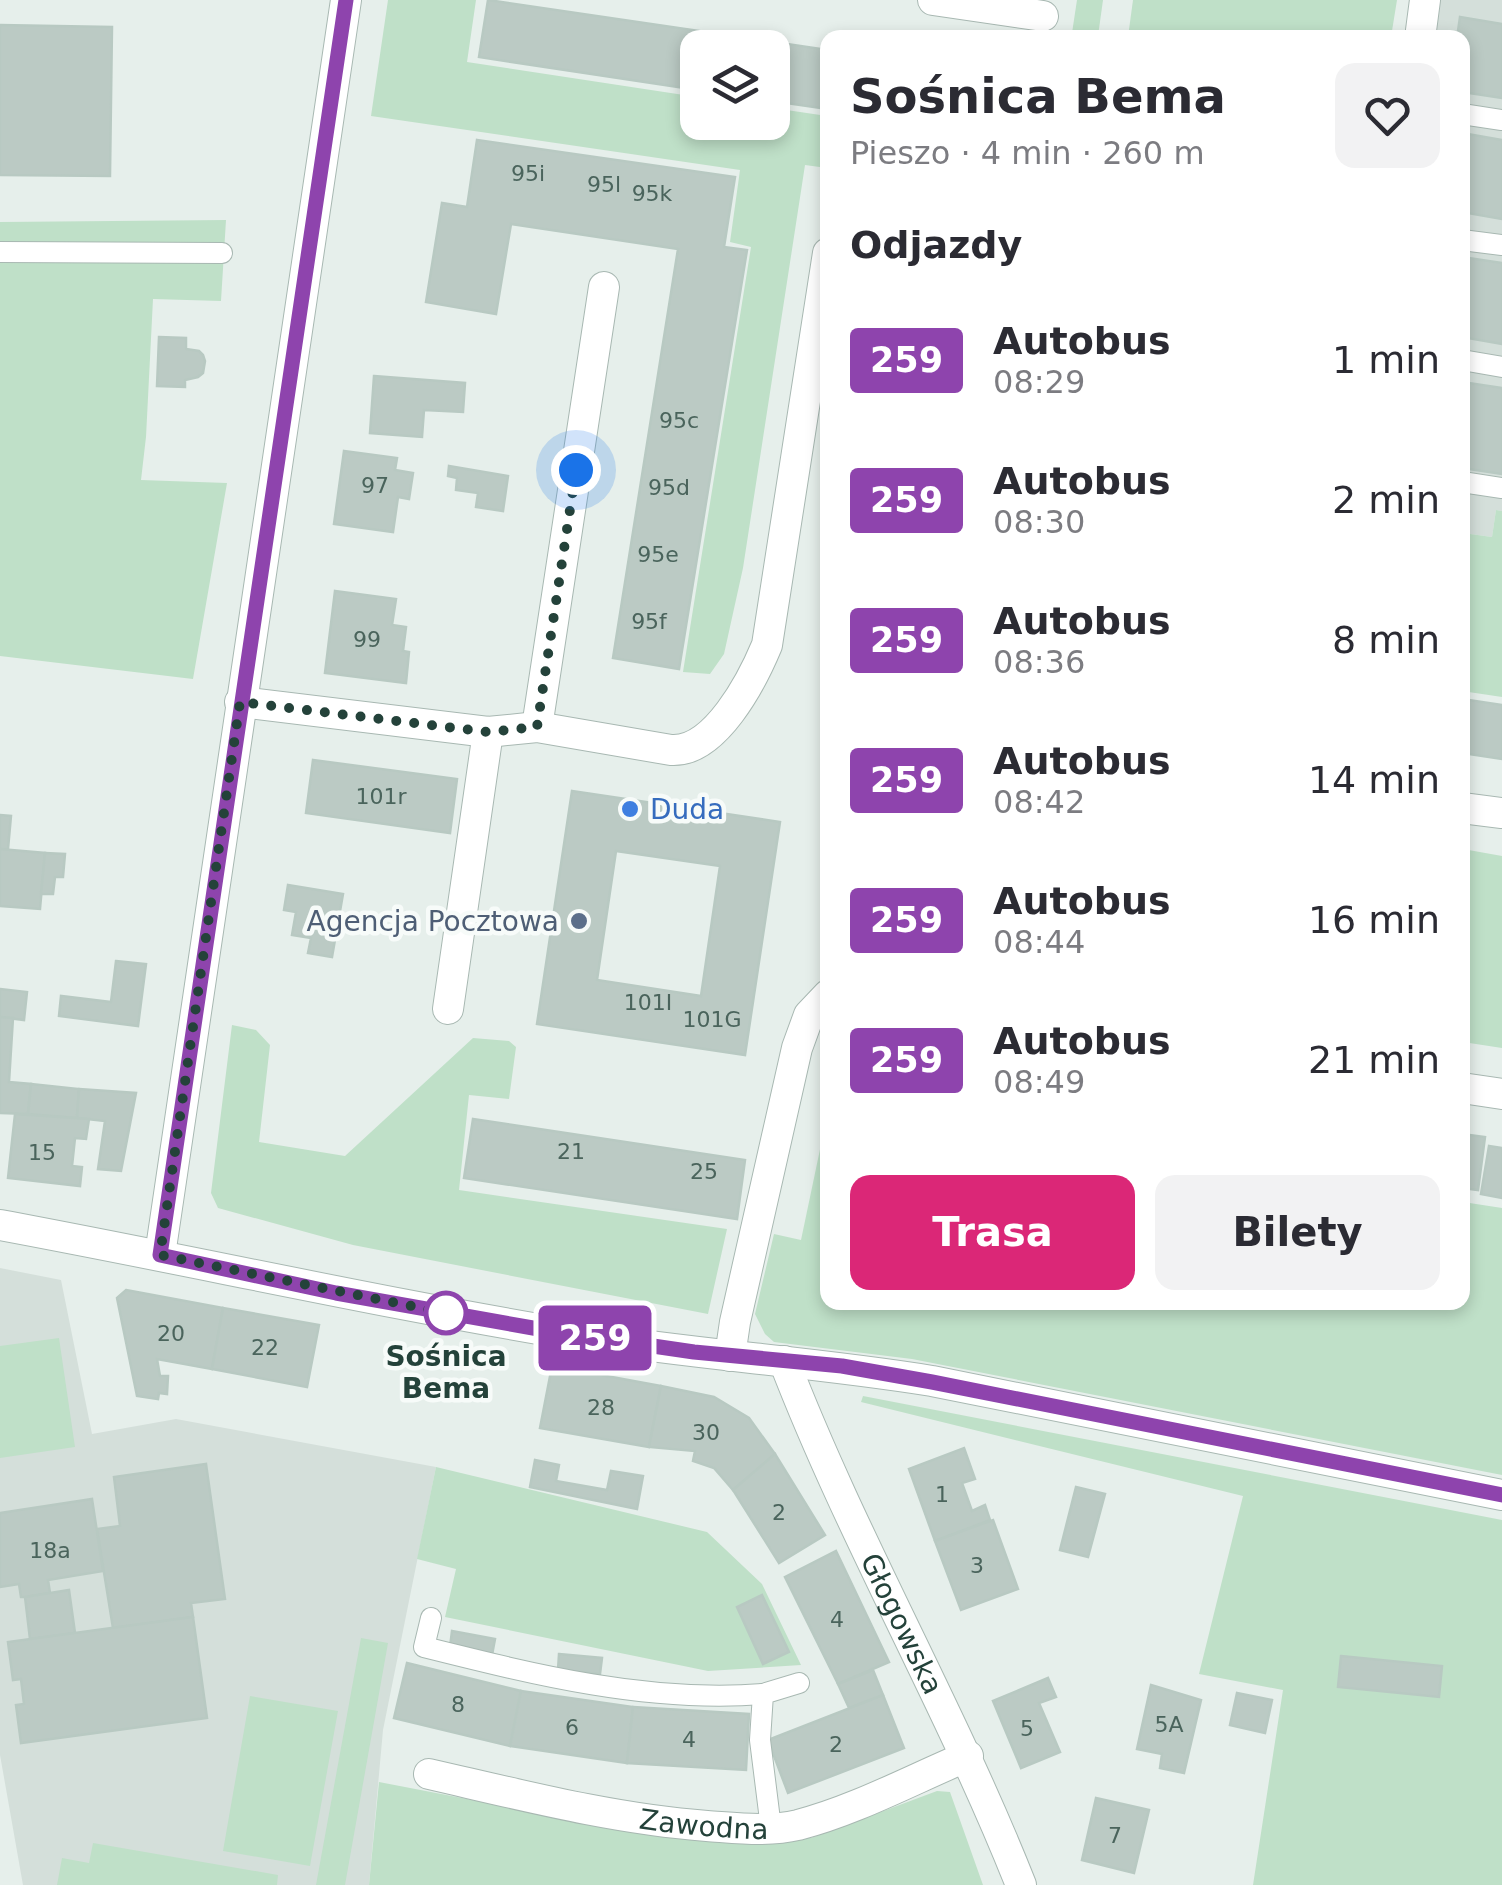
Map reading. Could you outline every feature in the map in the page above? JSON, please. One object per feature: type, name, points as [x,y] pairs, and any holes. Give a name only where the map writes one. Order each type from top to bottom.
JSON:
[{"type":"street","points":[[160,1255],[346,0]]},
{"type":"street","points":[[933,0],[1042,16]]},
{"type":"street","points":[[1421,30],[1426,0]]},
{"type":"street","points":[[537,727],[604,287]]},
{"type":"street","points":[[240,702],[488,732],[537,727],[684,751],[710,735],[753,678],[767,645],[820,304]]},
{"type":"street","points":[[448,1009],[488,732]]},
{"type":"street","points":[[1470,809],[1502,813]]},
{"type":"street","points":[[730,1356],[734,1322],[796,1048],[809,1015],[820,1003]]},
{"type":"street","points":[[1470,1089],[1502,1094]]},
{"type":"street","points":[[0,1225],[428,1310],[932,1382],[1502,1495]]},
{"type":"street","name":"Głogowska","points":[[784,1361],[834,1485],[968,1756],[1022,1885]]},
{"type":"street","name":"Zawodna","points":[[429,1774],[601,1812],[665,1823],[754,1830],[796,1825],[834,1812],[968,1756]]},
{"type":"lane","points":[[1470,115],[1502,120]]},
{"type":"lane","points":[[1470,241],[1502,246]]},
{"type":"lane","points":[[0,252],[222,254]]},
{"type":"lane","points":[[1470,361],[1502,366]]},
{"type":"lane","points":[[1470,483],[1502,488]]},
{"type":"lane","points":[[431,1618],[424,1647],[528,1673],[622,1690],[728,1697],[763,1694],[799,1683]]},
{"type":"lane","points":[[763,1694],[760,1740],[771,1828]]},
{"type":"shaded area","points":[[1440,0],[1502,0],[1502,511],[1496,510],[1492,537],[1470,534],[1470,30],[1435,30]]},
{"type":"shaded area","points":[[0,1268],[61,1280],[92,1434],[176,1419],[436,1467],[383,1730],[369,1885],[23,1885],[0,1755]]},
{"type":"green space","points":[[388,0],[476,0],[467,62],[680,94],[680,140],[790,140],[790,111],[820,115],[820,167],[805,165],[743,568],[724,654],[710,674],[683,672],[751,247],[730,242],[740,170],[371,116]]},
{"type":"green space","points":[[1077,0],[1103,0],[1099,30],[1072,30]]},
{"type":"green space","points":[[1133,0],[1397,0],[1392,30],[1129,30]]},
{"type":"green space","points":[[226,220],[221,301],[153,299],[141,480],[227,483],[193,679],[0,656],[0,222]]},
{"type":"green space","points":[[1496,510],[1502,511],[1502,697],[1470,692],[1470,534],[1492,537]]},
{"type":"green space","points":[[1470,850],[1502,856],[1502,1048],[1470,1043]]},
{"type":"green space","points":[[232,1025],[256,1030],[270,1045],[259,1142],[345,1156],[473,1038],[509,1041],[516,1047],[509,1099],[469,1095],[459,1190],[727,1229],[708,1314],[353,1245],[218,1208],[211,1193]]},
{"type":"green space","points":[[820,1149],[820,1310],[1470,1310],[1470,1203],[1502,1208],[1502,1475],[912,1359],[774,1342],[755,1314],[774,1234],[801,1240]]},
{"type":"green space","points":[[59,1338],[75,1447],[0,1458],[0,1346]]},
{"type":"green space","points":[[863,1396],[1502,1520],[1502,1885],[1253,1885],[1283,1690],[1199,1674],[1243,1496],[861,1402]]},
{"type":"green space","points":[[436,1467],[707,1532],[762,1584],[801,1665],[708,1671],[445,1617],[456,1569],[417,1559]]},
{"type":"green space","points":[[361,1638],[388,1643],[345,1885],[316,1885]]},
{"type":"green space","points":[[250,1696],[338,1711],[310,1866],[223,1851]]},
{"type":"green space","points":[[379,1782],[660,1836],[811,1838],[937,1791],[950,1792],[983,1885],[369,1885]]},
{"type":"green space","points":[[93,1843],[278,1875],[277,1885],[57,1885],[62,1858],[89,1863]]},
{"type":"building","points":[[488,0],[692,30],[680,30],[680,87],[479,57]]},
{"type":"building","points":[[1460,17],[1502,24],[1502,98],[1470,93],[1470,30],[1458,30]]},
{"type":"building","points":[[0,25],[112,27],[110,176],[0,175]]},
{"type":"building","points":[[790,44],[820,49],[820,108],[790,104]]},
{"type":"building","points":[[1470,134],[1502,140],[1502,219],[1470,213]]},
{"type":"building","points":[[477,140],[735,177],[724,247],[747,250],[679,669],[613,658],[678,249],[511,224],[496,314],[426,302],[442,203],[467,207]]},
{"type":"building","points":[[1470,258],[1502,263],[1502,344],[1470,338]]},
{"type":"building","points":[[159,337],[186,338],[186,349],[203,355],[203,373],[185,380],[185,387],[157,386]]},
{"type":"building","points":[[374,376],[465,383],[463,412],[424,410],[422,437],[370,433]]},
{"type":"building","points":[[1470,383],[1502,388],[1502,474],[1470,469]]},
{"type":"building","points":[[344,451],[397,458],[395,470],[413,473],[409,499],[398,497],[393,532],[334,524]]},
{"type":"building","points":[[449,466],[508,476],[503,511],[476,507],[478,493],[456,490],[457,478],[448,476]]},
{"type":"building","points":[[335,591],[396,599],[392,625],[406,627],[406,683],[325,673]]},
{"type":"building","points":[[1470,700],[1502,705],[1502,759],[1470,754]]},
{"type":"building","points":[[313,760],[457,779],[450,833],[306,813]]},
{"type":"building","points":[[572,791],[780,822],[745,1055],[537,1024]],"holes":[[[616,851],[720,866],[701,996],[597,980]]]},
{"type":"building","points":[[0,815],[11,816],[8,849],[0,849]]},
{"type":"building","points":[[0,849],[45,853],[40,909],[0,906]]},
{"type":"building","points":[[45,853],[65,854],[63,877],[55,877],[53,894],[41,894]]},
{"type":"building","points":[[288,885],[343,894],[332,957],[308,953],[311,938],[292,935],[296,912],[284,910]]},
{"type":"building","points":[[116,961],[146,964],[138,1026],[59,1016],[61,996],[111,1002]]},
{"type":"building","points":[[0,989],[27,992],[24,1020],[0,1017]]},
{"type":"building","points":[[0,1017],[13,1018],[9,1082],[31,1084],[28,1114],[0,1113]]},
{"type":"building","points":[[31,1084],[79,1089],[77,1118],[28,1114]]},
{"type":"building","points":[[79,1089],[136,1093],[121,1171],[98,1169],[105,1121],[77,1118]]},
{"type":"building","points":[[15,1114],[89,1119],[86,1139],[75,1138],[72,1166],[82,1167],[80,1186],[8,1178]]},
{"type":"building","points":[[473,1119],[745,1160],[737,1219],[464,1178]]},
{"type":"building","points":[[1470,1135],[1485,1137],[1478,1190],[1470,1189]]},
{"type":"building","points":[[1489,1146],[1502,1148],[1502,1198],[1481,1194]]},
{"type":"building","points":[[126,1290],[223,1308],[212,1369],[157,1359],[160,1376],[168,1376],[167,1394],[159,1393],[158,1399],[137,1396],[117,1298]]},
{"type":"building","points":[[223,1308],[319,1325],[307,1387],[212,1369]]},
{"type":"building","points":[[552,1366],[661,1386],[649,1447],[540,1428]]},
{"type":"building","points":[[661,1386],[714,1397],[749,1418],[775,1454],[733,1490],[714,1468],[693,1461],[695,1451],[649,1447]]},
{"type":"building","points":[[964,1448],[975,1479],[962,1483],[972,1511],[985,1505],[990,1520],[935,1541],[909,1469]]},
{"type":"building","points":[[775,1454],[825,1535],[779,1563],[733,1490]]},
{"type":"building","points":[[535,1460],[559,1465],[556,1481],[607,1490],[611,1471],[643,1476],[637,1509],[530,1487]]},
{"type":"building","points":[[206,1464],[225,1599],[191,1603],[193,1617],[113,1628],[97,1529],[120,1526],[114,1477]]},
{"type":"building","points":[[1076,1487],[1105,1494],[1088,1557],[1060,1550]]},
{"type":"building","points":[[92,1499],[103,1571],[48,1580],[50,1593],[25,1597],[21,1597],[19,1584],[0,1587],[0,1513]]},
{"type":"building","points":[[993,1520],[1018,1589],[961,1610],[935,1541]]},
{"type":"building","points":[[836,1551],[889,1662],[838,1684],[785,1577]]},
{"type":"building","points":[[69,1590],[75,1633],[30,1639],[25,1597]]},
{"type":"building","points":[[762,1595],[789,1652],[763,1664],[737,1607]]},
{"type":"building","points":[[193,1617],[207,1718],[21,1743],[16,1705],[24,1704],[21,1679],[13,1680],[8,1642]]},
{"type":"building","points":[[452,1631],[495,1639],[492,1655],[450,1647]]},
{"type":"building","points":[[559,1654],[602,1658],[600,1674],[558,1670]]},
{"type":"building","points":[[1341,1656],[1442,1666],[1439,1697],[1338,1687]]},
{"type":"building","points":[[407,1663],[521,1691],[510,1746],[394,1718]]},
{"type":"building","points":[[873,1670],[883,1695],[849,1708],[838,1684]]},
{"type":"building","points":[[1048,1678],[1056,1697],[1039,1703],[1060,1752],[1021,1768],[993,1701]]},
{"type":"building","points":[[1151,1685],[1201,1700],[1184,1773],[1160,1768],[1162,1754],[1137,1749]]},
{"type":"building","points":[[521,1691],[633,1707],[627,1763],[510,1746]]},
{"type":"building","points":[[1237,1693],[1272,1700],[1265,1733],[1230,1725]]},
{"type":"building","points":[[883,1695],[904,1748],[788,1793],[768,1740]]},
{"type":"building","points":[[633,1707],[749,1714],[746,1770],[627,1763]]},
{"type":"building","points":[[1096,1798],[1149,1810],[1134,1873],[1082,1860]]},
{"type":"bus line","name":"259","points":[[346,0],[160,1255],[336,1293],[550,1331],[694,1352],[842,1366],[932,1382],[1502,1495]]},
{"type":"place","name":"Duda","points":[[630,809]]},
{"type":"place","name":"Agencja Pocztowa","points":[[579,921]]},
{"type":"place","name":"Sośnica Bema","points":[[446,1313]]},
{"type":"route","points":[[446,1313],[160,1255],[240,702],[488,732],[537,727],[576,470]]}]
